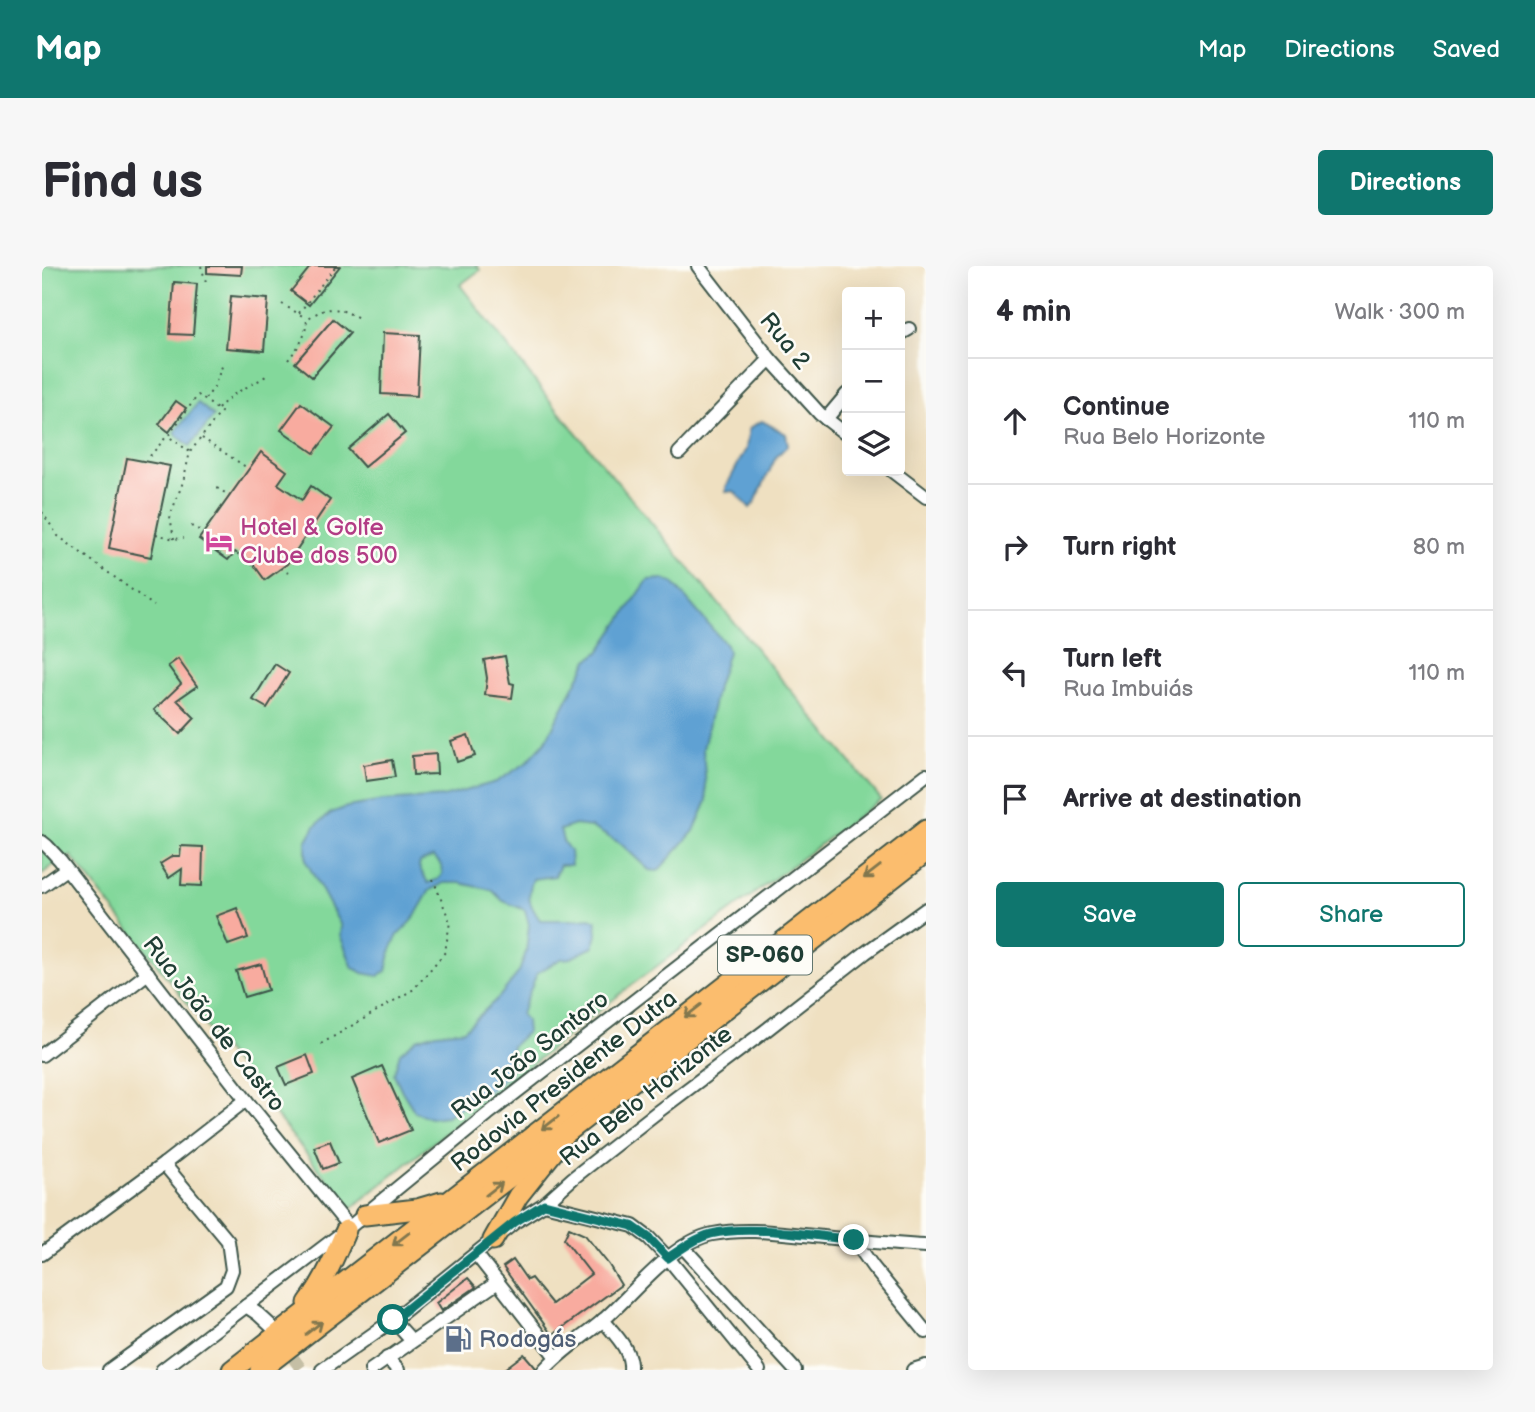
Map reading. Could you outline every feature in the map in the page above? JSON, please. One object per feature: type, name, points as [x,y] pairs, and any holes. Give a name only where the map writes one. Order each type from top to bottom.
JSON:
[{"type":"highway","name":"Rodovia Presidente Dutra","points":[[232,1370],[926,830]]},
{"type":"highway","name":"Rodovia Presidente Dutra","points":[[260,1370],[926,852]]},
{"type":"highway","points":[[493,1240],[518,1196],[569,1131]]},
{"type":"highway","points":[[365,1214],[417,1209],[455,1197]]},
{"type":"highway","points":[[296,1320],[320,1287],[347,1228]]},
{"type":"street","name":"Rua 2","points":[[698,266],[770,359],[826,419],[842,431]]},
{"type":"street","points":[[679,453],[770,359]]},
{"type":"street","points":[[826,419],[842,400]]},
{"type":"street","points":[[899,476],[926,497]]},
{"type":"street","name":"Rua João Santoro","points":[[162,1370],[926,775]]},
{"type":"street","name":"Rua João de Castro","points":[[45,844],[347,1228]]},
{"type":"street","points":[[42,886],[66,869]]},
{"type":"street","name":"Rua Belo Horizonte","points":[[322,1370],[393,1320],[515,1222],[544,1204],[656,1113],[926,909]]},
{"type":"street","points":[[42,1055],[148,974]]},
{"type":"street","points":[[42,1254],[246,1100]]},
{"type":"street","points":[[109,1370],[226,1286],[232,1270],[228,1241],[164,1164]]},
{"type":"street","points":[[544,1204],[632,1226],[649,1238],[759,1370]]},
{"type":"street","points":[[544,1370],[556,1357],[603,1320],[668,1258],[683,1247],[710,1234],[762,1231],[926,1246]]},
{"type":"street","points":[[854,1240],[926,1332]]},
{"type":"street","points":[[683,1247],[795,1370]]},
{"type":"street","points":[[476,1254],[556,1357]]},
{"type":"street","points":[[371,1370],[498,1282]]},
{"type":"street","points":[[246,1306],[271,1326]]},
{"type":"street","points":[[393,1320],[412,1341]]},
{"type":"street","points":[[603,1320],[628,1352],[630,1370]]},
{"type":"street","points":[[387,1358],[398,1370]]},
{"type":"street","points":[[913,1370],[926,1366]]},
{"type":"path","points":[[201,266],[206,282]]},
{"type":"path","points":[[299,313],[337,266]]},
{"type":"path","points":[[282,304],[307,319]]},
{"type":"path","points":[[288,360],[300,347],[307,319],[315,314],[330,308],[342,309],[359,318]]},
{"type":"path","points":[[205,400],[213,389],[223,364]]},
{"type":"path","points":[[217,410],[243,388],[267,376]]},
{"type":"path","points":[[150,456],[198,396],[221,412],[190,452],[183,482],[170,516],[174,539]]},
{"type":"path","points":[[168,436],[190,452]]},
{"type":"path","points":[[201,437],[249,469]]},
{"type":"path","points":[[217,488],[230,496]]},
{"type":"path","points":[[42,512],[58,536],[153,606]]},
{"type":"path","points":[[191,526],[203,532]]},
{"type":"path","points":[[156,534],[174,539],[184,538]]},
{"type":"path","points":[[281,568],[288,573]]},
{"type":"path","points":[[321,1044],[414,989],[445,951],[450,922],[433,879]]},
{"type":"green space","points":[[42,266],[477,266],[480,270],[460,285],[555,407],[881,799],[629,987],[350,1209],[71,856],[60,860],[42,874]]},
{"type":"water","points":[[198,403],[214,416],[190,446],[174,433]]},
{"type":"water","points":[[762,421],[786,434],[788,445],[776,457],[750,508],[734,491],[726,492],[726,487],[746,449],[749,428]]},
{"type":"water","points":[[663,579],[673,583],[726,645],[728,652],[703,749],[707,801],[694,831],[658,871],[649,870],[620,843],[591,827],[575,825],[560,830],[570,851],[571,865],[560,865],[555,876],[533,879],[530,901],[540,920],[590,918],[596,921],[597,935],[593,947],[571,958],[561,959],[537,973],[521,1014],[526,1021],[527,1032],[512,1046],[511,1072],[488,1092],[446,1116],[430,1118],[415,1112],[394,1074],[400,1053],[417,1039],[436,1033],[464,1030],[499,997],[519,972],[526,952],[529,925],[525,910],[503,901],[492,890],[460,883],[444,883],[430,890],[412,921],[398,935],[391,949],[386,971],[378,976],[363,973],[353,968],[340,935],[341,926],[306,861],[306,842],[315,826],[331,813],[347,807],[383,801],[443,797],[496,782],[526,763],[545,742],[588,660],[599,652],[648,580]],"holes":[[[433,857],[442,867],[442,873],[438,879],[428,883],[419,867],[420,862]]]},
{"type":"building","points":[[207,266],[242,266],[241,275],[207,273]]},
{"type":"building","points":[[311,266],[340,266],[309,305],[291,291]]},
{"type":"building","points":[[174,282],[197,284],[193,335],[170,334]]},
{"type":"building","points":[[231,296],[268,299],[264,351],[226,348]]},
{"type":"building","points":[[333,319],[350,333],[312,377],[295,363]]},
{"type":"building","points":[[383,333],[420,335],[417,396],[381,394]]},
{"type":"building","points":[[176,401],[186,408],[169,432],[159,424]]},
{"type":"building","points":[[301,403],[334,427],[314,453],[281,430]]},
{"type":"building","points":[[389,414],[405,433],[364,467],[348,449]]},
{"type":"building","points":[[261,452],[287,471],[278,484],[302,500],[311,486],[330,500],[287,564],[265,580],[254,565],[235,552],[228,560],[199,539]]},
{"type":"building","points":[[127,458],[170,466],[151,557],[109,548]]},
{"type":"building","points":[[505,656],[510,683],[514,684],[512,698],[485,695],[487,678],[484,660]]},
{"type":"building","points":[[178,659],[197,686],[177,700],[195,718],[180,734],[154,710],[181,684],[168,666]]},
{"type":"building","points":[[275,664],[289,673],[267,708],[253,700]]},
{"type":"building","points":[[468,735],[475,756],[457,762],[451,741]]},
{"type":"building","points":[[436,754],[437,774],[413,775],[412,756]]},
{"type":"building","points":[[392,760],[395,777],[366,781],[364,765]]},
{"type":"building","points":[[181,846],[203,847],[202,886],[181,885],[182,869],[169,878],[160,864],[173,856],[180,856]]},
{"type":"building","points":[[237,908],[248,938],[228,945],[216,916]]},
{"type":"building","points":[[261,964],[268,990],[244,997],[236,971]]},
{"type":"building","points":[[307,1055],[314,1074],[286,1085],[278,1067]]},
{"type":"building","points":[[382,1066],[411,1130],[379,1143],[352,1079]]},
{"type":"building","points":[[330,1141],[339,1163],[323,1169],[314,1147]]},
{"type":"building","points":[[569,1228],[585,1235],[621,1285],[552,1335],[503,1267],[513,1260],[527,1280],[531,1278],[552,1304],[591,1274],[564,1239]]},
{"type":"building","points":[[468,1278],[476,1287],[441,1311],[436,1303]]},
{"type":"building","points":[[524,1354],[535,1370],[503,1370]]},
{"type":"tunnel","points":[[283,1344],[302,1370]]},
{"type":"place","name":"Hotel & Golfe Clube dos 500","points":[[219,541]]},
{"type":"place","name":"Rodogás","points":[[458,1339]]},
{"type":"route","points":[[393,1320],[515,1222],[544,1204],[632,1226],[649,1238],[668,1258],[683,1247],[710,1234],[732,1231],[762,1231],[854,1240]]}]
